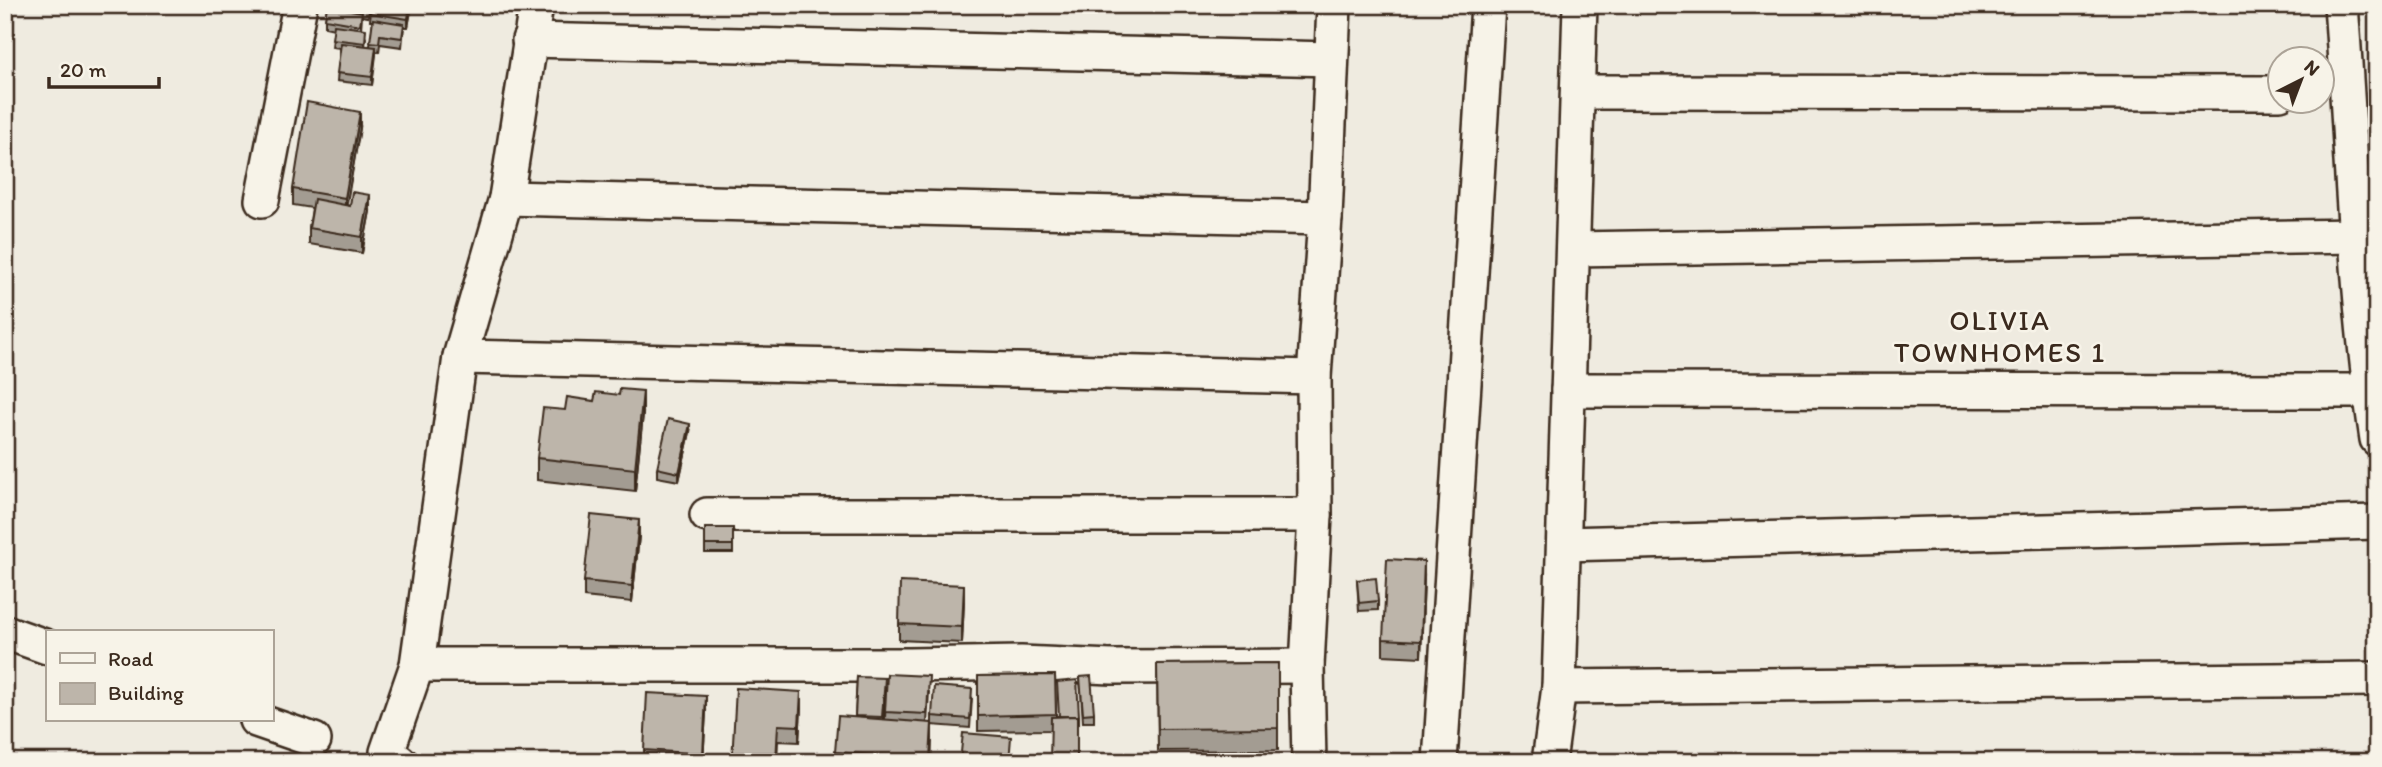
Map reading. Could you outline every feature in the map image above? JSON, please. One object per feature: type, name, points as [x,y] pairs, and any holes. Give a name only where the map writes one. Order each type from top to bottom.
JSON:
[{"type":"street","points":[[262,200],[300,5]]},
{"type":"street","points":[[400,762],[387,752],[417,665],[460,357],[506,198],[536,5]]},
{"type":"street","points":[[1309,762],[1307,666],[1315,514],[1314,377],[1325,218],[1334,5]]},
{"type":"street","points":[[1440,762],[1488,5]]},
{"type":"street","points":[[1549,762],[1559,687],[1580,5]]},
{"type":"street","points":[[2336,68],[2341,5]]},
{"type":"street","points":[[529,40],[1331,59]]},
{"type":"street","points":[[1579,92],[2266,93]]},
{"type":"street","points":[[2336,105],[2357,236],[2369,391],[2377,439]]},
{"type":"street","points":[[506,198],[1325,218]]},
{"type":"street","points":[[1573,248],[2357,236]]},
{"type":"street","points":[[460,357],[1314,377]]},
{"type":"street","points":[[1568,390],[2369,391]]},
{"type":"street","points":[[707,515],[1315,514]]},
{"type":"street","points":[[1564,544],[2377,523]]},
{"type":"street","points":[[5,632],[46,647]]},
{"type":"street","points":[[417,665],[1021,663],[1112,667],[1307,666]]},
{"type":"street","points":[[1559,687],[2377,679]]},
{"type":"street","points":[[262,722],[314,740]]},
{"type":"building","points":[[345,5],[369,5],[368,9]]},
{"type":"building","points":[[371,5],[410,5],[408,19],[370,13]]},
{"type":"building","points":[[327,6],[362,12],[360,25],[325,19]]},
{"type":"building","points":[[373,19],[404,24],[402,38],[380,35],[379,43],[370,42]]},
{"type":"building","points":[[334,25],[366,29],[365,43],[332,39]]},
{"type":"building","points":[[341,43],[376,47],[372,77],[337,73]]},
{"type":"building","points":[[307,102],[360,112],[345,198],[293,189]]},
{"type":"building","points":[[352,192],[370,195],[362,237],[309,228],[314,199],[350,206]]},
{"type":"building","points":[[620,389],[643,391],[635,469],[537,458],[543,408],[565,410],[567,397],[594,401],[596,392],[619,395]]},
{"type":"building","points":[[668,419],[690,424],[679,473],[657,468]]},
{"type":"building","points":[[591,515],[639,520],[632,586],[584,581]]},
{"type":"building","points":[[705,528],[733,528],[733,545],[705,545]]},
{"type":"building","points":[[1387,559],[1424,561],[1421,641],[1383,639]]},
{"type":"building","points":[[1376,578],[1378,601],[1359,603],[1357,580]]},
{"type":"building","points":[[900,582],[964,585],[962,627],[899,624]]},
{"type":"building","points":[[1278,663],[1278,728],[1158,729],[1157,664]]},
{"type":"building","points":[[887,674],[929,676],[927,714],[885,712]]},
{"type":"building","points":[[1055,675],[1056,714],[978,716],[978,676]]},
{"type":"building","points":[[1091,676],[1094,713],[1083,714],[1080,677]]},
{"type":"building","points":[[857,677],[885,678],[882,717],[855,716]]},
{"type":"building","points":[[1077,680],[1079,716],[1059,716],[1057,682]]},
{"type":"building","points":[[934,686],[972,689],[970,719],[932,716]]},
{"type":"building","points":[[736,688],[801,692],[799,726],[778,725],[776,762],[732,762]]},
{"type":"building","points":[[647,693],[706,696],[703,754],[644,750]]},
{"type":"building","points":[[838,716],[932,723],[930,759],[835,752]]},
{"type":"building","points":[[1077,716],[1077,762],[1050,762],[1051,717]]},
{"type":"building","points":[[963,733],[1011,737],[1009,762],[960,762]]},
{"type":"district","name":"OLIVIA TOWNHOMES 1","points":[[2000,336]]}]
